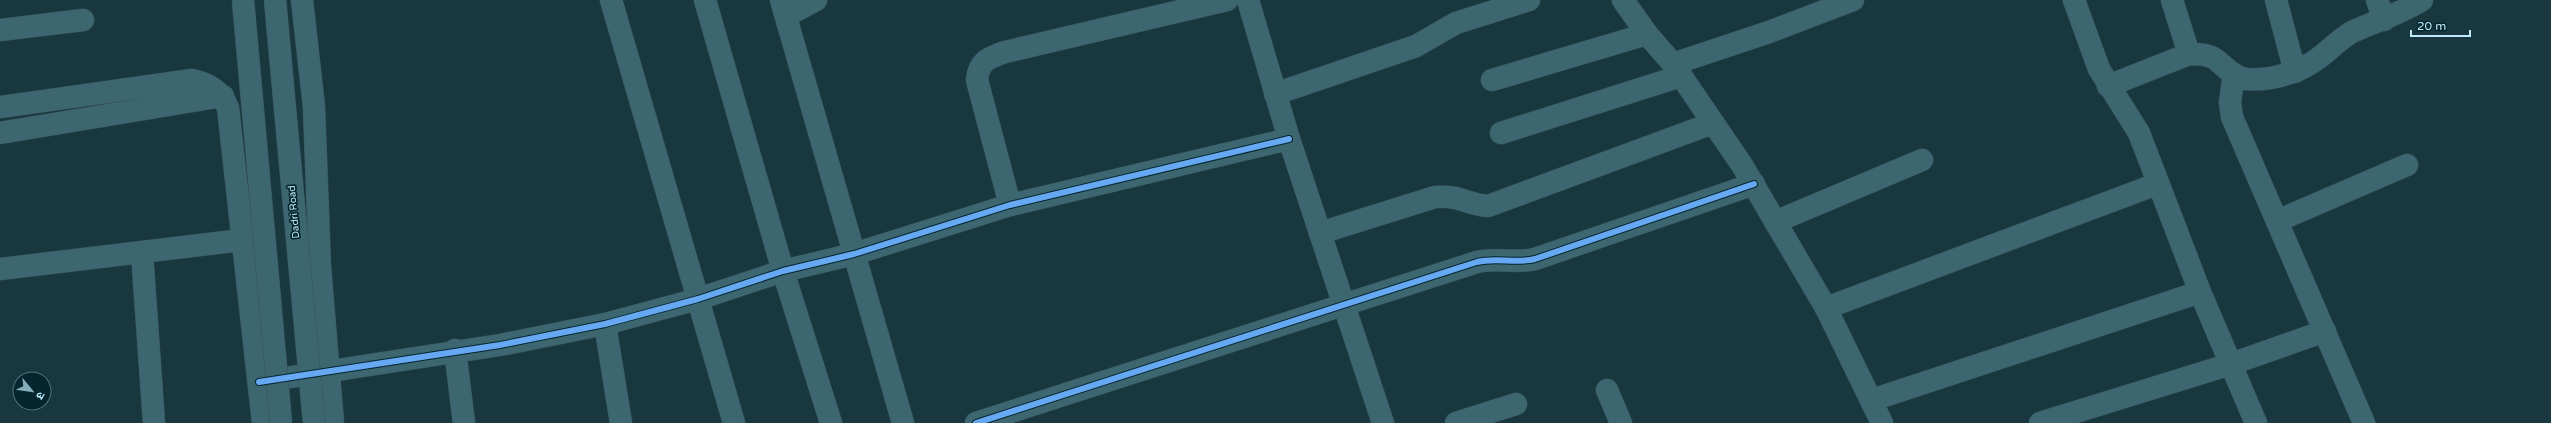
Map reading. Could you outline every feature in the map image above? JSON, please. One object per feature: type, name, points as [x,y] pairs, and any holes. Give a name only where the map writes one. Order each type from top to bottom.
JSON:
[{"type":"street","points":[[243,0],[281,423]]},
{"type":"street","name":"Dadri Road","points":[[275,0],[314,423]]},
{"type":"street","points":[[302,0],[310,65],[320,267],[333,423]]},
{"type":"street","points":[[611,0],[734,423]]},
{"type":"street","points":[[705,0],[782,271],[831,423]]},
{"type":"street","points":[[816,0],[784,8],[903,423]]},
{"type":"street","points":[[1010,205],[977,80],[978,68],[986,59],[1005,52],[1226,0]]},
{"type":"street","points":[[1248,0],[1289,139],[1383,423]]},
{"type":"street","points":[[1275,94],[1416,46],[1456,23],[1529,0]]},
{"type":"street","points":[[1623,0],[1647,34],[1677,70],[1754,184],[1826,308],[1872,400],[1879,422]]},
{"type":"street","points":[[1501,133],[1677,70],[1853,0]]},
{"type":"street","points":[[2074,0],[2087,40],[2108,86],[2139,133],[2157,184],[2200,292],[2256,423]]},
{"type":"street","points":[[2172,0],[2189,54]]},
{"type":"street","points":[[2276,0],[2295,72]]},
{"type":"street","points":[[2108,86],[2189,54],[2201,54],[2214,59],[2234,74],[2245,79],[2279,76],[2295,72],[2313,62],[2381,10],[2422,0]]},
{"type":"street","points":[[0,30],[83,20]]},
{"type":"street","points":[[1492,80],[1647,34]]},
{"type":"street","points":[[2234,74],[2230,102],[2232,117],[2364,423]]},
{"type":"street","points":[[0,107],[192,80],[208,84],[223,96],[228,108],[263,423]]},
{"type":"street","points":[[0,132],[223,96]]},
{"type":"street","points":[[1320,233],[1435,197],[1451,196],[1468,200],[1476,204],[1488,206],[1714,123]]},
{"type":"street","points":[[259,382],[455,350],[500,345],[605,324],[698,299],[782,271],[854,254],[1010,205],[1289,139]]},
{"type":"street","points":[[1775,222],[1922,160]]},
{"type":"street","points":[[2277,221],[2407,165]]},
{"type":"street","points":[[976,423],[1477,262],[1491,258],[1520,262],[1534,259],[1754,184]]},
{"type":"street","points":[[1826,308],[2157,184]]},
{"type":"street","points":[[0,270],[242,240]]},
{"type":"street","points":[[142,253],[154,423]]},
{"type":"street","points":[[1872,400],[2200,292]]},
{"type":"street","points":[[605,324],[621,423]]},
{"type":"street","points":[[2040,423],[2231,364],[2324,331]]},
{"type":"street","points":[[455,350],[464,423]]},
{"type":"street","points":[[1608,390],[1621,423]]},
{"type":"street","points":[[1456,423],[1516,404]]},
{"type":"cycle path","points":[[259,382],[500,345],[605,324],[698,299],[783,271],[854,254],[1010,205],[1289,139]]},
{"type":"cycle path","points":[[976,423],[1477,262],[1492,260],[1520,261],[1535,259],[1754,184]]}]
